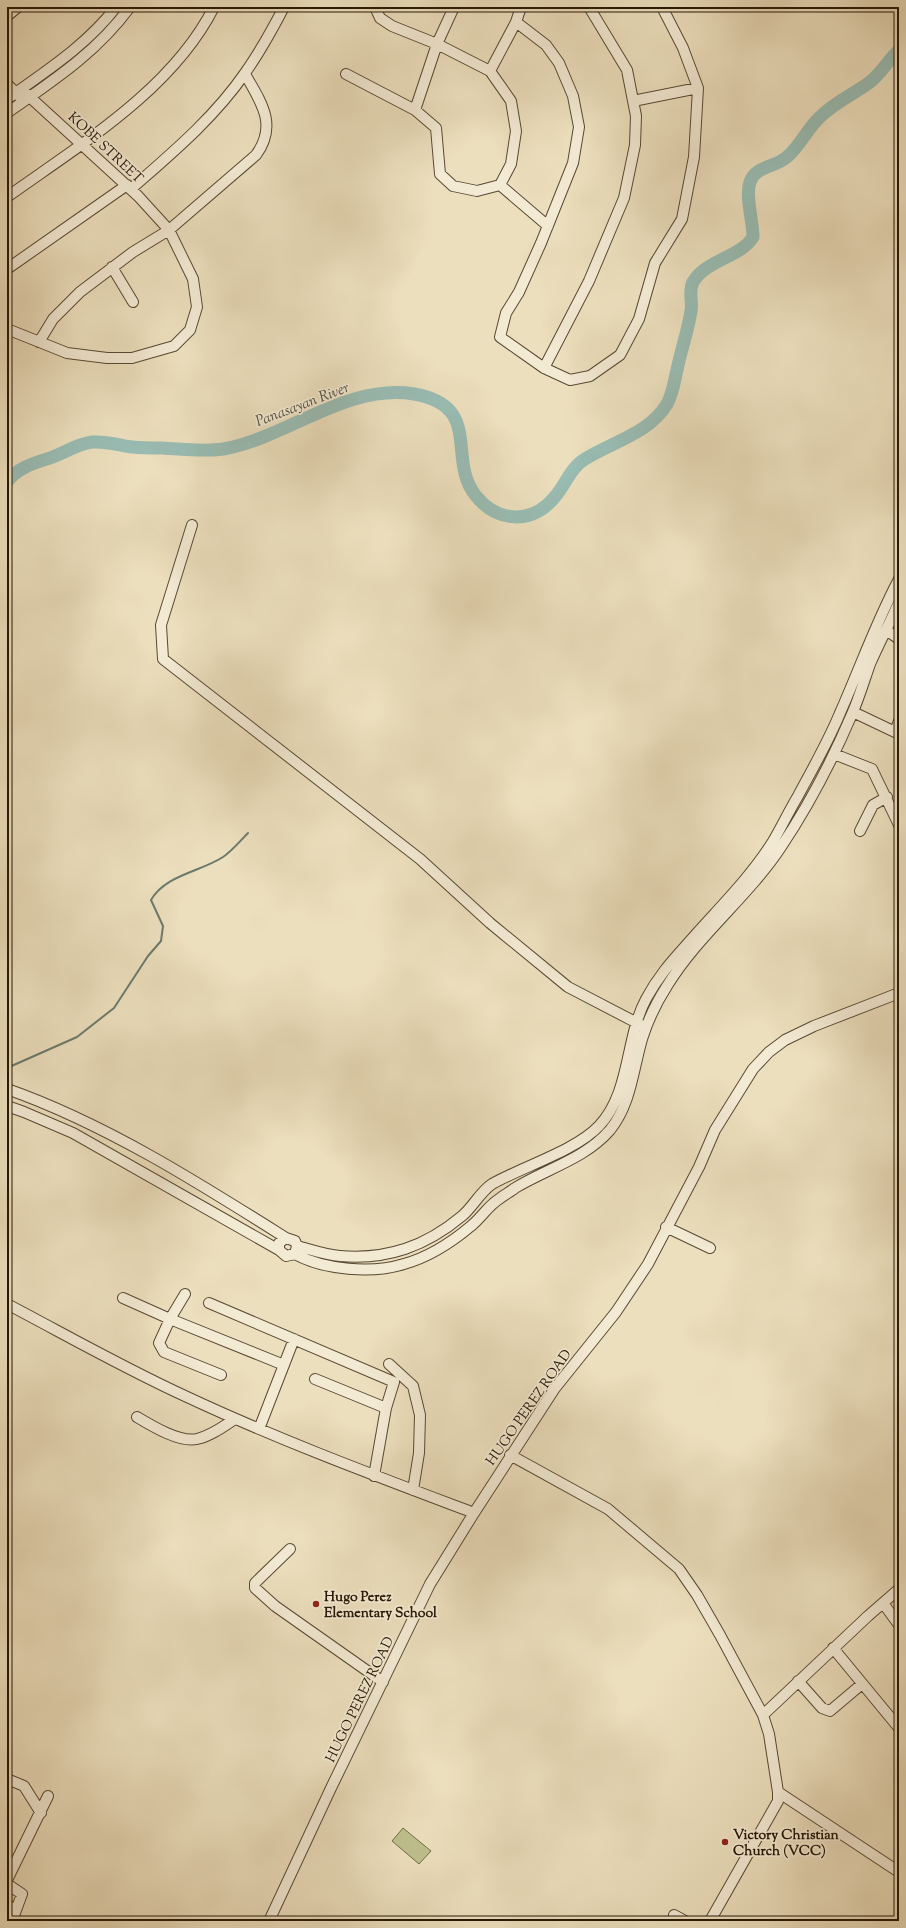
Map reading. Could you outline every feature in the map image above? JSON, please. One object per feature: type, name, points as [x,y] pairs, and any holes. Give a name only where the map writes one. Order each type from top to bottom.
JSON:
[{"type":"street","points":[[7,16],[18,7]]},
{"type":"street","points":[[7,99],[58,64],[86,40],[116,7]]},
{"type":"street","points":[[7,113],[67,72],[94,48],[119,22],[130,7]]},
{"type":"street","points":[[7,197],[144,96],[180,58],[197,36],[214,7]]},
{"type":"street","points":[[7,269],[129,187],[189,138],[217,109],[245,74],[284,7]]},
{"type":"street","points":[[346,74],[416,110],[436,128],[440,174],[453,186],[477,191],[500,185],[511,164],[516,131],[511,101],[490,71],[437,44],[392,26],[380,18],[375,7]]},
{"type":"street","points":[[416,110],[437,44],[454,7]]},
{"type":"street","points":[[490,71],[516,22],[521,7]]},
{"type":"street","points":[[544,368],[589,281],[624,198],[635,145],[636,116],[627,70],[589,7]]},
{"type":"street","points":[[516,22],[546,45],[559,63],[573,96],[579,127],[573,163],[548,226],[519,292],[506,313],[500,336],[544,368],[570,380],[590,376],[620,355],[640,319],[655,263],[682,219],[694,157],[698,88],[683,48],[664,8]]},
{"type":"street","points":[[39,342],[53,319],[67,304],[112,268],[169,230],[246,163],[262,146],[266,135],[267,124],[261,103],[245,74]]},
{"type":"street","name":"KOBE STREET","points":[[7,84],[19,91],[82,143],[129,187],[169,230],[193,279],[197,307],[190,330],[174,346],[132,358],[107,358],[67,353],[7,329]]},
{"type":"street","points":[[633,101],[698,88]]},
{"type":"street","points":[[500,185],[548,226]]},
{"type":"street","points":[[112,268],[133,302]]},
{"type":"street","points":[[192,525],[161,625],[163,659],[420,859],[490,923],[568,987],[636,1023],[646,1026]]},
{"type":"street","points":[[7,1089],[79,1119],[147,1155],[286,1238],[295,1241],[296,1250],[310,1261],[338,1268],[377,1269],[404,1264],[441,1248],[473,1225],[498,1199],[531,1178],[585,1151],[604,1129],[621,1084],[636,1023],[652,990],[675,956],[695,936],[753,869],[772,842],[825,746],[841,712],[878,621],[899,579]]},
{"type":"street","points":[[7,1106],[73,1134],[279,1250],[286,1256],[296,1250],[339,1256],[365,1257],[401,1251],[437,1236],[464,1214],[489,1186],[522,1168],[580,1142],[616,1122],[624,1105],[635,1072],[646,1026],[668,984],[700,942],[734,906],[780,849],[815,792],[853,712],[871,663],[899,602]]},
{"type":"street","points":[[886,630],[899,639]]},
{"type":"street","points":[[853,712],[895,732],[899,720]]},
{"type":"street","points":[[834,754],[872,769],[887,797],[899,825]]},
{"type":"street","points":[[860,831],[873,805],[887,797]]},
{"type":"street","name":"HUGO PEREZ ROAD","points":[[269,1921],[430,1584],[510,1455],[555,1388],[616,1312],[648,1264],[666,1227],[699,1167],[715,1130],[753,1069],[769,1052],[785,1040],[814,1026],[899,993]]},
{"type":"street","points":[[666,1227],[710,1248]]},
{"type":"street","points":[[279,1250],[279,1243],[286,1238]]},
{"type":"street","points":[[185,1294],[158,1343],[164,1352],[221,1375]]},
{"type":"street","points":[[123,1298],[170,1319],[284,1365]]},
{"type":"street","points":[[209,1303],[394,1382],[386,1408],[374,1476]]},
{"type":"street","points":[[7,1304],[158,1383],[235,1419],[374,1476],[474,1513]]},
{"type":"street","points":[[259,1429],[294,1339]]},
{"type":"street","points":[[389,1364],[412,1386],[420,1415],[419,1453],[413,1490]]},
{"type":"street","points":[[315,1379],[386,1408]]},
{"type":"street","points":[[137,1417],[154,1427],[183,1438],[197,1439],[220,1429],[235,1419]]},
{"type":"street","points":[[510,1455],[608,1509],[679,1570],[697,1595],[720,1635],[762,1715],[769,1734],[778,1801],[710,1921]]},
{"type":"street","points":[[290,1549],[255,1584],[255,1588],[275,1606],[383,1682]]},
{"type":"street","points":[[762,1715],[833,1648],[899,1589]]},
{"type":"street","points":[[882,1603],[899,1625]]},
{"type":"street","points":[[833,1648],[899,1728]]},
{"type":"street","points":[[798,1681],[822,1708],[830,1711],[862,1684]]},
{"type":"street","points":[[7,1779],[24,1786],[41,1812]]},
{"type":"street","points":[[778,1792],[899,1872]]},
{"type":"street","points":[[7,1880],[48,1796]]},
{"type":"street","points":[[7,1884],[22,1894],[11,1907],[12,1921]]},
{"type":"street","points":[[674,1915],[685,1921]]},
{"type":"green space","points":[[403,1828],[431,1851],[419,1864],[392,1841]]},
{"type":"waterway","name":"Panasayan River","points":[[7,482],[16,473],[26,467],[86,443],[102,442],[136,447],[192,450],[223,449],[247,443],[317,413],[364,396],[389,393],[414,394],[436,400],[449,410],[456,422],[460,436],[464,466],[468,481],[476,496],[484,505],[494,511],[514,517],[535,513],[545,507],[554,498],[575,467],[585,459],[641,430],[660,414],[671,396],[690,318],[691,289],[693,282],[706,268],[748,244],[753,237],[748,194],[750,182],[753,177],[756,173],[777,163],[792,153],[820,117],[874,78],[882,71],[899,50]]},
{"type":"waterway","points":[[7,1068],[77,1037],[114,1008],[148,956],[161,941],[163,926],[151,900],[157,892],[174,879],[223,857],[248,833]]},
{"type":"place","name":"Hugo Perez Elementary School","points":[[316,1604]]},
{"type":"place","name":"Victory Christian Church (VCC)","points":[[725,1842]]}]
